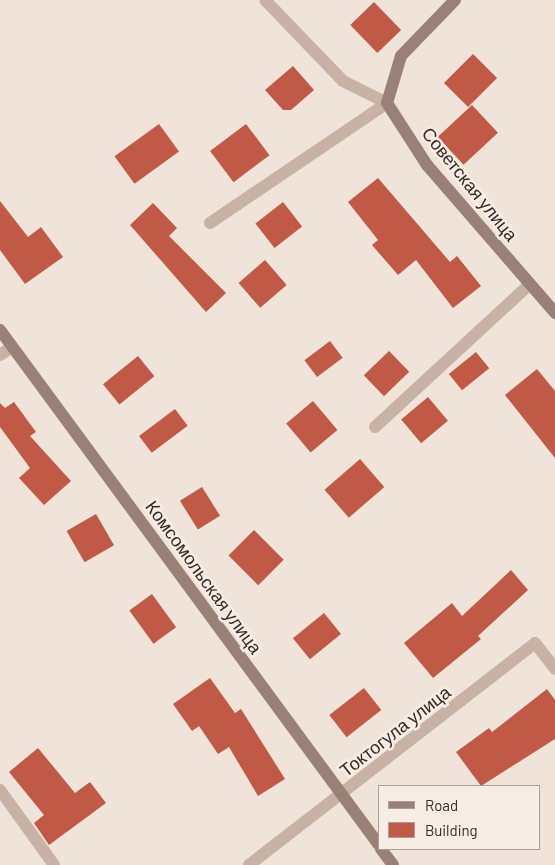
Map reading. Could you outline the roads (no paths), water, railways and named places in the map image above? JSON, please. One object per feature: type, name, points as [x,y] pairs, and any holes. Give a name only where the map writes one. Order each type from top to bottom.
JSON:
[{"type":"street","points":[[266,0],[343,81],[387,103]]},
{"type":"street","points":[[210,223],[387,103],[401,56],[455,0]]},
{"type":"street","name":"Советская улица","points":[[387,103],[427,165],[555,313]]},
{"type":"street","points":[[375,427],[530,284]]},
{"type":"street","name":"Комсомольская улица","points":[[0,330],[378,844]]},
{"type":"street","points":[[0,355],[12,347]]},
{"type":"street","name":"Токтогула улица","points":[[249,865],[343,795],[535,642],[555,669]]},
{"type":"street","points":[[0,790],[54,865]]},
{"type":"street","points":[[382,850],[393,865]]}]
